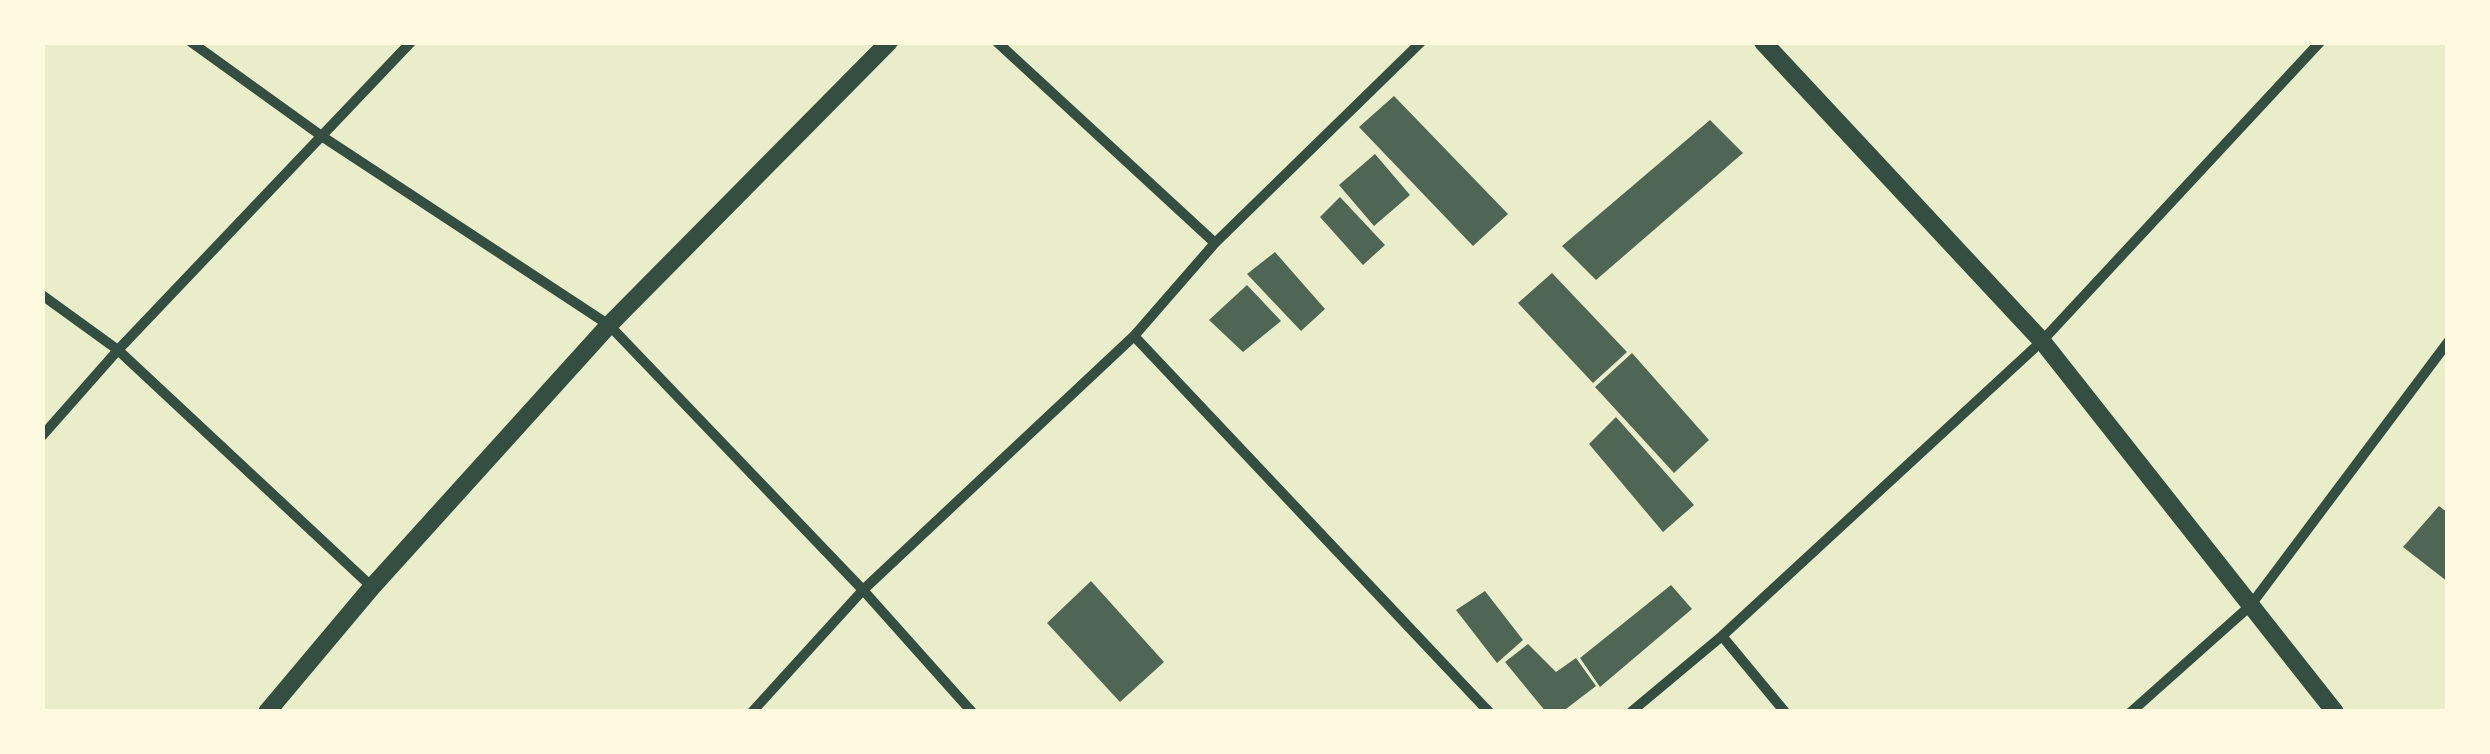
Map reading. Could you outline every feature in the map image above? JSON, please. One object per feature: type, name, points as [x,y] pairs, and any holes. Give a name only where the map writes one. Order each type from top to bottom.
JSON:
[{"type":"street","points":[[191,42],[323,137],[609,325],[863,590],[972,712]]},
{"type":"street","points":[[42,436],[118,350],[411,42]]},
{"type":"street","points":[[267,712],[372,587],[609,325],[889,42]]},
{"type":"street","points":[[997,42],[1214,243]]},
{"type":"street","points":[[752,712],[863,590],[1134,336],[1214,243],[1421,42]]},
{"type":"street","points":[[1763,42],[2042,341],[2335,712]]},
{"type":"street","points":[[1631,712],[1722,636],[2042,341],[2320,42]]},
{"type":"street","points":[[42,295],[118,350],[372,587]]},
{"type":"street","points":[[1134,336],[1488,712]]},
{"type":"street","points":[[2131,712],[2250,606],[2448,342]]},
{"type":"street","points":[[1722,636],[1784,712]]},
{"type":"building","points":[[1394,96],[1508,214],[1473,246],[1359,127]]},
{"type":"building","points":[[1710,120],[1743,153],[1596,280],[1562,246]]},
{"type":"building","points":[[1375,154],[1410,195],[1374,226],[1339,185]]},
{"type":"building","points":[[1340,197],[1385,245],[1363,265],[1320,217]]},
{"type":"building","points":[[1275,252],[1325,309],[1301,331],[1247,274]]},
{"type":"building","points":[[1552,273],[1627,352],[1593,383],[1518,303]]},
{"type":"building","points":[[1247,285],[1281,321],[1243,352],[1209,320]]},
{"type":"building","points":[[1632,353],[1709,440],[1674,473],[1595,387]]},
{"type":"building","points":[[1616,417],[1694,505],[1663,532],[1589,444]]},
{"type":"building","points":[[2439,506],[2448,513],[2448,582],[2403,547]]},
{"type":"building","points":[[1091,581],[1164,662],[1120,702],[1047,623]]},
{"type":"building","points":[[1671,585],[1692,609],[1600,687],[1580,658]]},
{"type":"building","points":[[1485,591],[1523,640],[1497,663],[1456,610]]},
{"type":"building","points":[[1528,644],[1556,672],[1576,658],[1596,686],[1562,712],[1546,712],[1505,662]]}]
